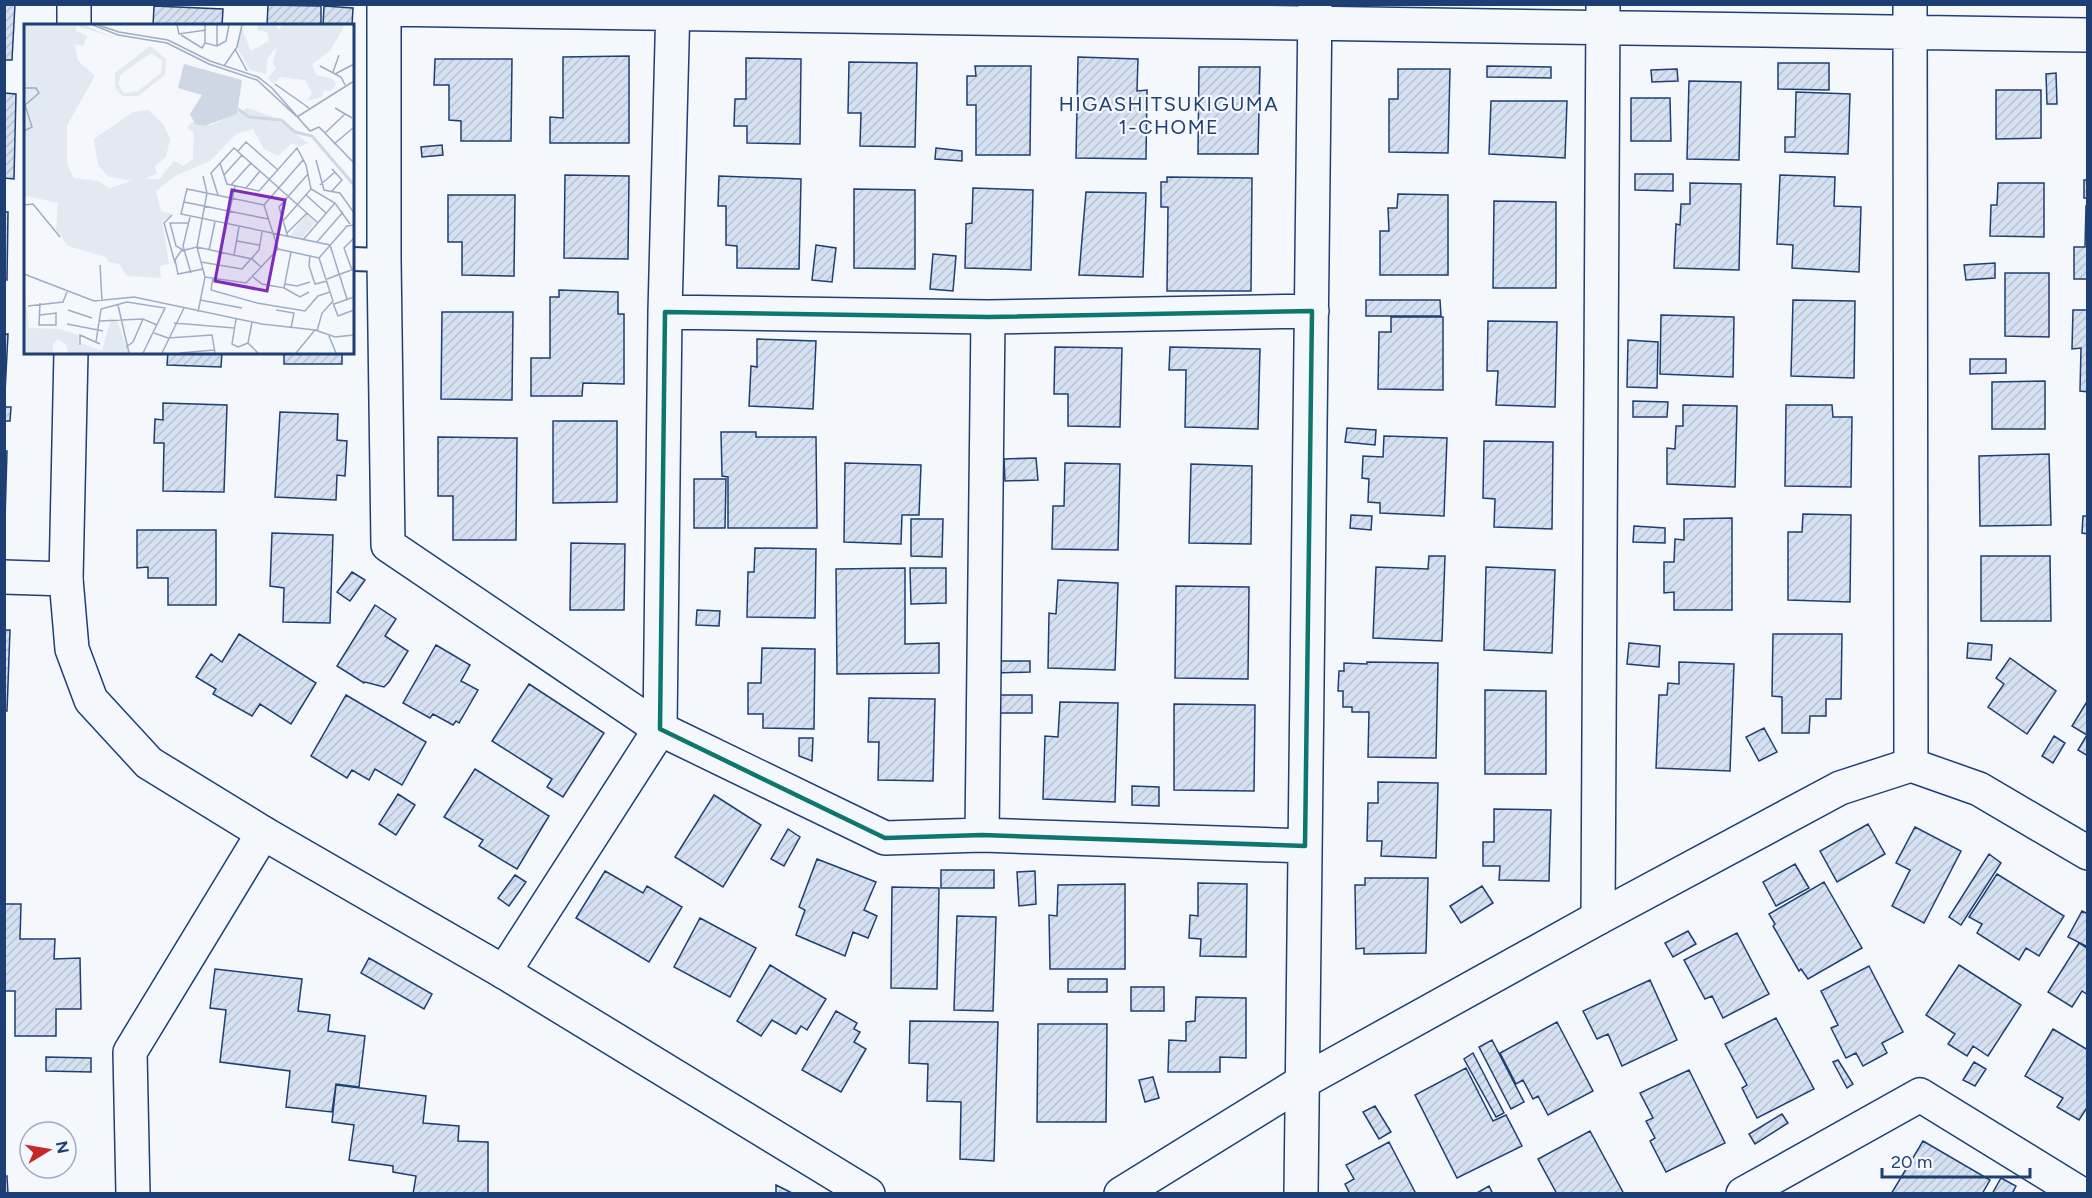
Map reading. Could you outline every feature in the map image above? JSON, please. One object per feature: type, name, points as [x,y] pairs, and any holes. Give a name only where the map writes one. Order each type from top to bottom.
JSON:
[{"type":"street","points":[[74,4],[74,24]]},
{"type":"street","points":[[1305,846],[982,835],[885,838],[660,729],[388,545],[368,260],[384,7],[1910,18],[2088,35]]},
{"type":"street","points":[[504,972],[660,729],[665,312],[673,9]]},
{"type":"street","points":[[1301,1194],[1315,14]]},
{"type":"street","points":[[1598,918],[1603,16]]},
{"type":"street","points":[[1910,18],[1911,765]]},
{"type":"street","points":[[665,312],[988,317],[1312,311]]},
{"type":"street","points":[[982,835],[988,317]]},
{"type":"street","points":[[71,354],[66,579],[72,649],[91,700],[149,763],[263,833],[504,972],[868,1194]]},
{"type":"street","points":[[4,577],[66,579]]},
{"type":"street","points":[[1121,1194],[1302,1082],[1598,918],[1840,788],[1911,765],[1979,789],[2088,853]]},
{"type":"street","points":[[133,1194],[130,1052],[263,833]]},
{"type":"street","points":[[1743,1194],[1920,1095],[2081,1194]]},
{"type":"highlighted area","points":[[1312,311],[1305,846],[982,835],[885,838],[660,729],[665,312],[988,317]]},
{"type":"building","points":[[4,4],[15,4],[12,60],[4,60]]},
{"type":"building","points":[[268,5],[321,6],[321,24],[267,24]]},
{"type":"building","points":[[154,6],[223,9],[222,24],[153,24]]},
{"type":"building","points":[[324,6],[353,8],[352,24],[323,24]]},
{"type":"building","points":[[629,56],[629,143],[550,143],[550,117],[563,118],[563,57]]},
{"type":"building","points":[[1078,57],[1138,59],[1137,91],[1147,90],[1146,159],[1076,158]]},
{"type":"building","points":[[746,58],[801,59],[800,144],[747,143],[747,126],[734,126],[735,99],[746,99]]},
{"type":"building","points":[[435,59],[512,59],[511,141],[461,141],[461,121],[449,120],[449,85],[434,85]]},
{"type":"building","points":[[849,62],[917,63],[915,147],[860,146],[861,113],[848,113]]},
{"type":"building","points":[[1778,63],[1829,63],[1829,90],[1778,89]]},
{"type":"building","points":[[975,66],[1031,66],[1030,155],[976,155],[976,105],[967,105],[967,76],[976,76]]},
{"type":"building","points":[[1487,66],[1551,67],[1551,78],[1487,77]]},
{"type":"building","points":[[1199,67],[1260,67],[1258,154],[1198,154]]},
{"type":"building","points":[[1398,69],[1450,69],[1448,153],[1389,152],[1389,99],[1398,99]]},
{"type":"building","points":[[1677,69],[1678,81],[1652,82],[1651,70]]},
{"type":"building","points":[[2056,73],[2057,104],[2047,104],[2046,74]]},
{"type":"building","points":[[1689,81],[1741,82],[1739,160],[1687,159]]},
{"type":"building","points":[[1996,90],[2041,90],[2041,138],[1996,139]]},
{"type":"building","points":[[1796,92],[1850,94],[1848,154],[1785,152],[1785,137],[1795,137]]},
{"type":"building","points":[[4,93],[16,94],[14,179],[4,178]]},
{"type":"building","points":[[1631,98],[1670,98],[1671,141],[1631,141]]},
{"type":"building","points":[[1491,101],[1567,101],[1565,158],[1489,154]]},
{"type":"building","points":[[442,145],[443,155],[422,157],[421,147]]},
{"type":"building","points":[[936,148],[962,151],[962,161],[935,159]]},
{"type":"building","points":[[1635,174],[1673,174],[1673,191],[1635,190]]},
{"type":"building","points":[[565,175],[629,176],[628,259],[564,258]]},
{"type":"building","points":[[1780,175],[1835,177],[1834,206],[1861,207],[1859,272],[1792,268],[1793,245],[1777,244]]},
{"type":"building","points":[[719,176],[801,179],[799,269],[737,268],[737,246],[726,245],[726,206],[718,206]]},
{"type":"building","points":[[1167,177],[1252,178],[1251,291],[1167,291],[1168,207],[1161,207],[1161,182],[1167,182]]},
{"type":"building","points":[[2084,180],[2088,180],[2088,198],[2084,198]]},
{"type":"building","points":[[1690,183],[1741,184],[1739,270],[1674,268],[1676,224],[1680,225],[1681,204],[1690,204]]},
{"type":"building","points":[[1998,183],[2044,183],[2044,237],[1990,236],[1991,205],[1997,205]]},
{"type":"building","points":[[973,188],[1033,190],[1031,270],[965,268],[966,224],[972,223]]},
{"type":"building","points":[[854,189],[915,190],[915,269],[854,268]]},
{"type":"building","points":[[1086,192],[1146,193],[1143,277],[1079,275]]},
{"type":"building","points":[[1398,194],[1448,195],[1448,275],[1380,275],[1380,231],[1389,231],[1388,208],[1397,208]]},
{"type":"building","points":[[448,195],[515,195],[514,276],[462,275],[462,242],[448,242]]},
{"type":"building","points":[[1494,201],[1556,202],[1556,288],[1493,288]]},
{"type":"building","points":[[2086,206],[2088,206],[2088,279],[2074,279],[2074,247],[2085,247]]},
{"type":"building","points":[[4,212],[8,212],[7,280],[4,280]]},
{"type":"building","points":[[816,245],[836,248],[832,282],[812,280]]},
{"type":"building","points":[[933,254],[956,256],[953,291],[930,289]]},
{"type":"building","points":[[1995,263],[1995,278],[1966,280],[1964,265]]},
{"type":"building","points":[[2005,273],[2049,273],[2049,337],[2005,336]]},
{"type":"building","points":[[559,290],[618,292],[618,314],[624,314],[624,384],[583,383],[582,396],[531,396],[531,358],[550,358],[550,297],[559,297]]},
{"type":"building","points":[[1366,300],[1440,300],[1441,316],[1366,316]]},
{"type":"building","points":[[1793,300],[1855,301],[1854,378],[1791,376]]},
{"type":"building","points":[[2073,310],[2088,310],[2088,392],[2080,391],[2081,348],[2072,349]]},
{"type":"building","points":[[442,312],[513,312],[512,400],[441,399]]},
{"type":"building","points":[[1661,315],[1734,317],[1733,377],[1660,374]]},
{"type":"building","points":[[1391,317],[1443,317],[1443,390],[1378,389],[1379,332],[1391,332]]},
{"type":"building","points":[[1488,321],[1557,322],[1555,407],[1496,405],[1498,371],[1487,371]]},
{"type":"building","points":[[4,334],[8,334],[5,393],[4,393]]},
{"type":"building","points":[[757,339],[816,341],[813,409],[749,406],[751,366],[757,367]]},
{"type":"building","points":[[1628,340],[1658,342],[1657,388],[1627,387]]},
{"type":"building","points":[[1055,347],[1122,348],[1120,427],[1068,426],[1068,394],[1054,394]]},
{"type":"building","points":[[1170,347],[1260,349],[1258,429],[1185,427],[1186,370],[1169,370]]},
{"type":"building","points":[[168,354],[222,354],[221,367],[167,365]]},
{"type":"building","points":[[284,354],[342,354],[342,364],[284,364]]},
{"type":"building","points":[[1970,359],[2006,359],[2006,373],[1970,374]]},
{"type":"building","points":[[2045,381],[2045,429],[1992,429],[1992,382]]},
{"type":"building","points":[[1633,401],[1668,402],[1667,417],[1633,417]]},
{"type":"building","points":[[163,403],[227,405],[224,492],[163,491],[164,443],[154,443],[155,419],[163,420]]},
{"type":"building","points":[[1683,405],[1737,406],[1735,487],[1667,484],[1667,448],[1675,449],[1676,426],[1683,426]]},
{"type":"building","points":[[1786,405],[1832,405],[1833,417],[1852,417],[1851,487],[1785,486]]},
{"type":"building","points":[[4,407],[11,407],[10,421],[4,421]]},
{"type":"building","points":[[280,412],[338,414],[337,440],[347,441],[345,476],[337,475],[336,500],[275,497]]},
{"type":"building","points":[[553,421],[617,421],[617,502],[553,503]]},
{"type":"building","points":[[1347,428],[1376,430],[1375,445],[1345,442]]},
{"type":"building","points":[[721,432],[756,432],[756,437],[816,437],[817,528],[728,528],[728,477],[722,476]]},
{"type":"building","points":[[1384,436],[1447,438],[1444,516],[1380,513],[1380,503],[1368,502],[1369,479],[1362,478],[1363,456],[1383,457]]},
{"type":"building","points":[[438,437],[517,438],[516,540],[453,540],[453,496],[438,496]]},
{"type":"building","points":[[1484,441],[1553,442],[1552,529],[1494,527],[1495,499],[1483,498]]},
{"type":"building","points":[[4,451],[7,451],[5,521],[4,521]]},
{"type":"building","points":[[2049,454],[2051,525],[1980,526],[1979,456]]},
{"type":"building","points":[[1036,458],[1038,480],[1005,481],[1004,459]]},
{"type":"building","points":[[845,463],[921,465],[919,515],[902,515],[901,544],[844,542]]},
{"type":"building","points":[[1065,463],[1120,464],[1118,550],[1052,549],[1053,506],[1064,506]]},
{"type":"building","points":[[1191,464],[1252,466],[1251,544],[1189,543]]},
{"type":"building","points":[[694,479],[726,479],[725,528],[694,528]]},
{"type":"building","points":[[1803,514],[1851,515],[1850,602],[1788,600],[1788,532],[1802,532]]},
{"type":"building","points":[[1351,515],[1372,516],[1371,530],[1350,528]]},
{"type":"building","points":[[2083,516],[2088,516],[2088,534],[2082,533]]},
{"type":"building","points":[[1732,518],[1732,610],[1674,610],[1674,592],[1664,593],[1664,562],[1674,562],[1675,539],[1684,540],[1684,519]]},
{"type":"building","points":[[911,519],[943,519],[942,557],[911,556]]},
{"type":"building","points":[[1634,526],[1665,528],[1665,543],[1633,542]]},
{"type":"building","points":[[137,530],[216,530],[216,605],[168,605],[168,578],[148,578],[148,567],[137,568]]},
{"type":"building","points":[[272,533],[333,535],[330,623],[283,622],[284,588],[270,586]]},
{"type":"building","points":[[571,543],[625,544],[624,610],[570,610]]},
{"type":"building","points":[[755,548],[816,549],[815,618],[747,617],[748,572],[754,572]]},
{"type":"building","points":[[1429,556],[1445,556],[1442,641],[1373,638],[1376,567],[1428,569]]},
{"type":"building","points":[[1981,556],[2050,556],[2051,621],[1981,621]]},
{"type":"building","points":[[1486,567],[1555,570],[1552,653],[1484,650]]},
{"type":"building","points":[[905,568],[905,644],[939,643],[939,673],[837,674],[836,569]]},
{"type":"building","points":[[910,568],[946,568],[946,603],[911,604]]},
{"type":"building","points":[[352,572],[365,580],[350,601],[337,592]]},
{"type":"building","points":[[1058,580],[1118,583],[1115,670],[1048,668],[1049,613],[1056,614]]},
{"type":"building","points":[[1176,586],[1249,587],[1248,679],[1175,678]]},
{"type":"building","points":[[375,605],[396,619],[385,636],[408,651],[384,687],[364,683],[337,666]]},
{"type":"building","points":[[697,610],[720,611],[719,626],[696,625]]},
{"type":"building","points":[[4,630],[10,630],[7,711],[4,711]]},
{"type":"building","points":[[239,634],[316,683],[291,724],[260,704],[252,716],[213,694],[216,689],[196,677],[211,654],[222,662]]},
{"type":"building","points":[[1773,634],[1842,634],[1841,699],[1826,699],[1826,716],[1810,716],[1809,733],[1782,733],[1782,697],[1772,696]]},
{"type":"building","points":[[1629,643],[1660,646],[1659,667],[1627,664]]},
{"type":"building","points":[[1968,643],[1992,645],[1991,660],[1967,658]]},
{"type":"building","points":[[436,645],[470,665],[461,681],[478,690],[459,723],[456,721],[453,725],[433,714],[430,718],[403,703]]},
{"type":"building","points":[[762,648],[815,649],[814,729],[763,728],[763,714],[748,714],[748,683],[761,683]]},
{"type":"building","points":[[2010,658],[2056,691],[2027,734],[1988,707],[2004,684],[1996,678]]},
{"type":"building","points":[[997,661],[1030,661],[1030,672],[996,673]]},
{"type":"building","points":[[1367,662],[1438,663],[1436,758],[1368,757],[1369,712],[1352,712],[1352,707],[1343,707],[1343,691],[1338,691],[1339,671],[1344,671],[1344,663],[1367,664]]},
{"type":"building","points":[[1679,662],[1734,664],[1730,771],[1656,768],[1659,695],[1667,695],[1668,683],[1679,684]]},
{"type":"building","points":[[529,684],[604,733],[563,797],[547,787],[552,779],[492,741]]},
{"type":"building","points":[[1485,690],[1546,691],[1546,774],[1485,774]]},
{"type":"building","points":[[346,695],[426,742],[402,785],[375,769],[369,780],[352,770],[347,778],[311,756]]},
{"type":"building","points":[[997,695],[1032,695],[1032,713],[997,713]]},
{"type":"building","points":[[869,698],[935,699],[933,781],[878,780],[879,742],[868,742]]},
{"type":"building","points":[[2088,700],[2088,756],[2078,750],[2087,735],[2072,726]]},
{"type":"building","points":[[1060,702],[1118,703],[1115,802],[1043,799],[1045,736],[1058,737]]},
{"type":"building","points":[[1174,704],[1255,705],[1254,791],[1174,790]]},
{"type":"building","points":[[1764,728],[1777,752],[1759,761],[1746,737]]},
{"type":"building","points":[[2054,736],[2065,743],[2053,763],[2042,756]]},
{"type":"building","points":[[799,738],[813,738],[812,761],[799,756]]},
{"type":"building","points":[[475,769],[549,816],[517,869],[479,846],[483,840],[444,817]]},
{"type":"building","points":[[1378,782],[1438,783],[1436,858],[1381,856],[1382,841],[1367,841],[1368,803],[1378,803]]},
{"type":"building","points":[[1132,786],[1159,787],[1159,806],[1132,805]]},
{"type":"building","points":[[398,794],[415,805],[396,835],[379,824]]},
{"type":"building","points":[[714,795],[761,825],[723,887],[675,857]]},
{"type":"building","points":[[1494,809],[1551,810],[1549,881],[1499,880],[1500,866],[1483,866],[1483,842],[1494,842]]},
{"type":"building","points":[[1868,824],[1885,854],[1837,882],[1820,851]]},
{"type":"building","points":[[1915,827],[1961,851],[1924,923],[1892,906],[1910,870],[1896,863]]},
{"type":"building","points":[[788,829],[800,837],[784,866],[771,859]]},
{"type":"building","points":[[1989,854],[2001,863],[1961,925],[1949,917]]},
{"type":"building","points":[[817,859],[876,882],[864,910],[877,916],[868,938],[853,932],[845,956],[796,935],[805,910],[799,907]]},
{"type":"building","points":[[1795,864],[1809,888],[1776,906],[1763,882]]},
{"type":"building","points":[[941,870],[994,870],[994,888],[941,888]]},
{"type":"building","points":[[605,871],[643,893],[647,886],[682,907],[649,962],[576,918]]},
{"type":"building","points":[[1035,871],[1036,904],[1019,906],[1017,872]]},
{"type":"building","points":[[1997,874],[2064,916],[2039,956],[2026,948],[2019,960],[1977,933],[1982,924],[1969,917]]},
{"type":"building","points":[[515,875],[526,882],[509,906],[498,898]]},
{"type":"building","points":[[1365,878],[1428,878],[1426,953],[1364,954],[1364,948],[1356,949],[1355,885],[1365,885]]},
{"type":"building","points":[[1824,882],[1862,948],[1808,979],[1801,969],[1799,971],[1773,926],[1775,924],[1769,914]]},
{"type":"building","points":[[1198,883],[1247,884],[1246,957],[1200,956],[1201,939],[1189,938],[1190,915],[1198,916]]},
{"type":"building","points":[[1125,884],[1125,969],[1050,969],[1049,915],[1057,916],[1058,885]]},
{"type":"building","points":[[1482,886],[1493,903],[1461,923],[1450,906]]},
{"type":"building","points":[[892,887],[939,888],[937,989],[891,988]]},
{"type":"building","points":[[4,904],[21,904],[20,939],[55,939],[54,959],[80,958],[81,1009],[56,1009],[56,1036],[15,1036],[15,991],[4,991]]},
{"type":"building","points":[[2082,911],[2088,914],[2088,947],[2068,937]]},
{"type":"building","points":[[957,916],[996,917],[993,1011],[954,1010]]},
{"type":"building","points":[[700,918],[756,948],[730,997],[674,967]]},
{"type":"building","points":[[1688,931],[1696,944],[1673,957],[1665,943]]},
{"type":"building","points":[[1737,933],[1769,994],[1723,1018],[1712,996],[1705,999],[1684,960]]},
{"type":"building","points":[[2079,943],[2088,949],[2088,995],[2082,991],[2072,1007],[2048,992]]},
{"type":"building","points":[[369,958],[432,994],[424,1009],[361,973]]},
{"type":"building","points":[[770,965],[826,999],[807,1030],[801,1026],[796,1034],[772,1020],[761,1036],[737,1021]]},
{"type":"building","points":[[1959,965],[2021,1005],[1988,1056],[1973,1046],[1967,1056],[1948,1044],[1955,1034],[1926,1015]]},
{"type":"building","points":[[1869,966],[1903,1032],[1882,1043],[1887,1053],[1863,1066],[1856,1053],[1846,1058],[1831,1028],[1838,1025],[1821,991]]},
{"type":"building","points":[[215,969],[302,979],[298,1011],[330,1015],[328,1031],[365,1036],[359,1087],[336,1084],[332,1112],[286,1107],[290,1071],[220,1062],[226,1010],[210,1008]]},
{"type":"building","points":[[1068,979],[1107,979],[1107,992],[1068,992]]},
{"type":"building","points":[[1650,980],[1677,1040],[1622,1066],[1608,1034],[1597,1039],[1583,1011]]},
{"type":"building","points":[[1131,987],[1164,987],[1164,1011],[1131,1011]]},
{"type":"building","points":[[1196,997],[1246,998],[1246,1058],[1220,1057],[1220,1072],[1168,1072],[1169,1040],[1186,1041],[1186,1022],[1195,1021]]},
{"type":"building","points":[[836,1011],[857,1023],[854,1029],[860,1032],[854,1042],[866,1049],[841,1092],[802,1070]]},
{"type":"building","points":[[1776,1018],[1814,1089],[1757,1118],[1742,1088],[1747,1085],[1725,1044]]},
{"type":"building","points":[[910,1021],[998,1022],[994,1161],[960,1159],[961,1102],[927,1101],[928,1064],[909,1063]]},
{"type":"building","points":[[1557,1022],[1593,1091],[1548,1115],[1538,1096],[1533,1099],[1523,1080],[1516,1084],[1500,1053]]},
{"type":"building","points":[[1038,1024],[1107,1024],[1106,1122],[1037,1122]]},
{"type":"building","points":[[2053,1029],[2088,1050],[2088,1106],[2079,1120],[2057,1107],[2063,1098],[2025,1076]]},
{"type":"building","points":[[1492,1040],[1524,1102],[1511,1109],[1479,1047]]},
{"type":"building","points":[[1473,1053],[1504,1113],[1496,1117],[1464,1059]]},
{"type":"building","points":[[46,1057],[91,1058],[91,1072],[46,1071]]},
{"type":"building","points":[[1838,1060],[1853,1084],[1847,1088],[1833,1062]]},
{"type":"building","points":[[1974,1062],[1986,1069],[1975,1086],[1963,1080]]},
{"type":"building","points":[[1466,1068],[1493,1121],[1506,1115],[1522,1146],[1457,1178],[1415,1095]]},
{"type":"building","points":[[1689,1070],[1725,1143],[1666,1172],[1650,1141],[1655,1138],[1646,1121],[1653,1118],[1640,1093]]},
{"type":"building","points":[[1153,1077],[1159,1098],[1145,1102],[1139,1080]]},
{"type":"building","points":[[336,1085],[426,1096],[423,1123],[459,1126],[458,1141],[488,1142],[488,1194],[413,1194],[416,1176],[393,1172],[393,1166],[349,1160],[354,1125],[332,1122]]},
{"type":"building","points":[[1375,1106],[1391,1132],[1379,1139],[1363,1112]]},
{"type":"building","points":[[1782,1114],[1788,1123],[1755,1144],[1749,1134]]},
{"type":"building","points":[[1590,1131],[1624,1194],[1557,1194],[1538,1159]]},
{"type":"building","points":[[1923,1141],[1990,1180],[1982,1194],[1891,1194]]},
{"type":"building","points":[[1389,1142],[1416,1194],[1350,1194],[1345,1184],[1354,1179],[1346,1165]]},
{"type":"building","points":[[4,1176],[7,1176],[8,1194],[4,1194]]},
{"type":"building","points":[[2001,1178],[2016,1186],[2012,1194],[1992,1194]]},
{"type":"building","points":[[776,1185],[794,1194],[776,1194]]},
{"type":"building","points":[[1489,1186],[1493,1194],[1475,1194]]},
{"type":"district","name":"HIGASHITSUKIGUMA 1-CHOME","points":[[1169,116]]}]
